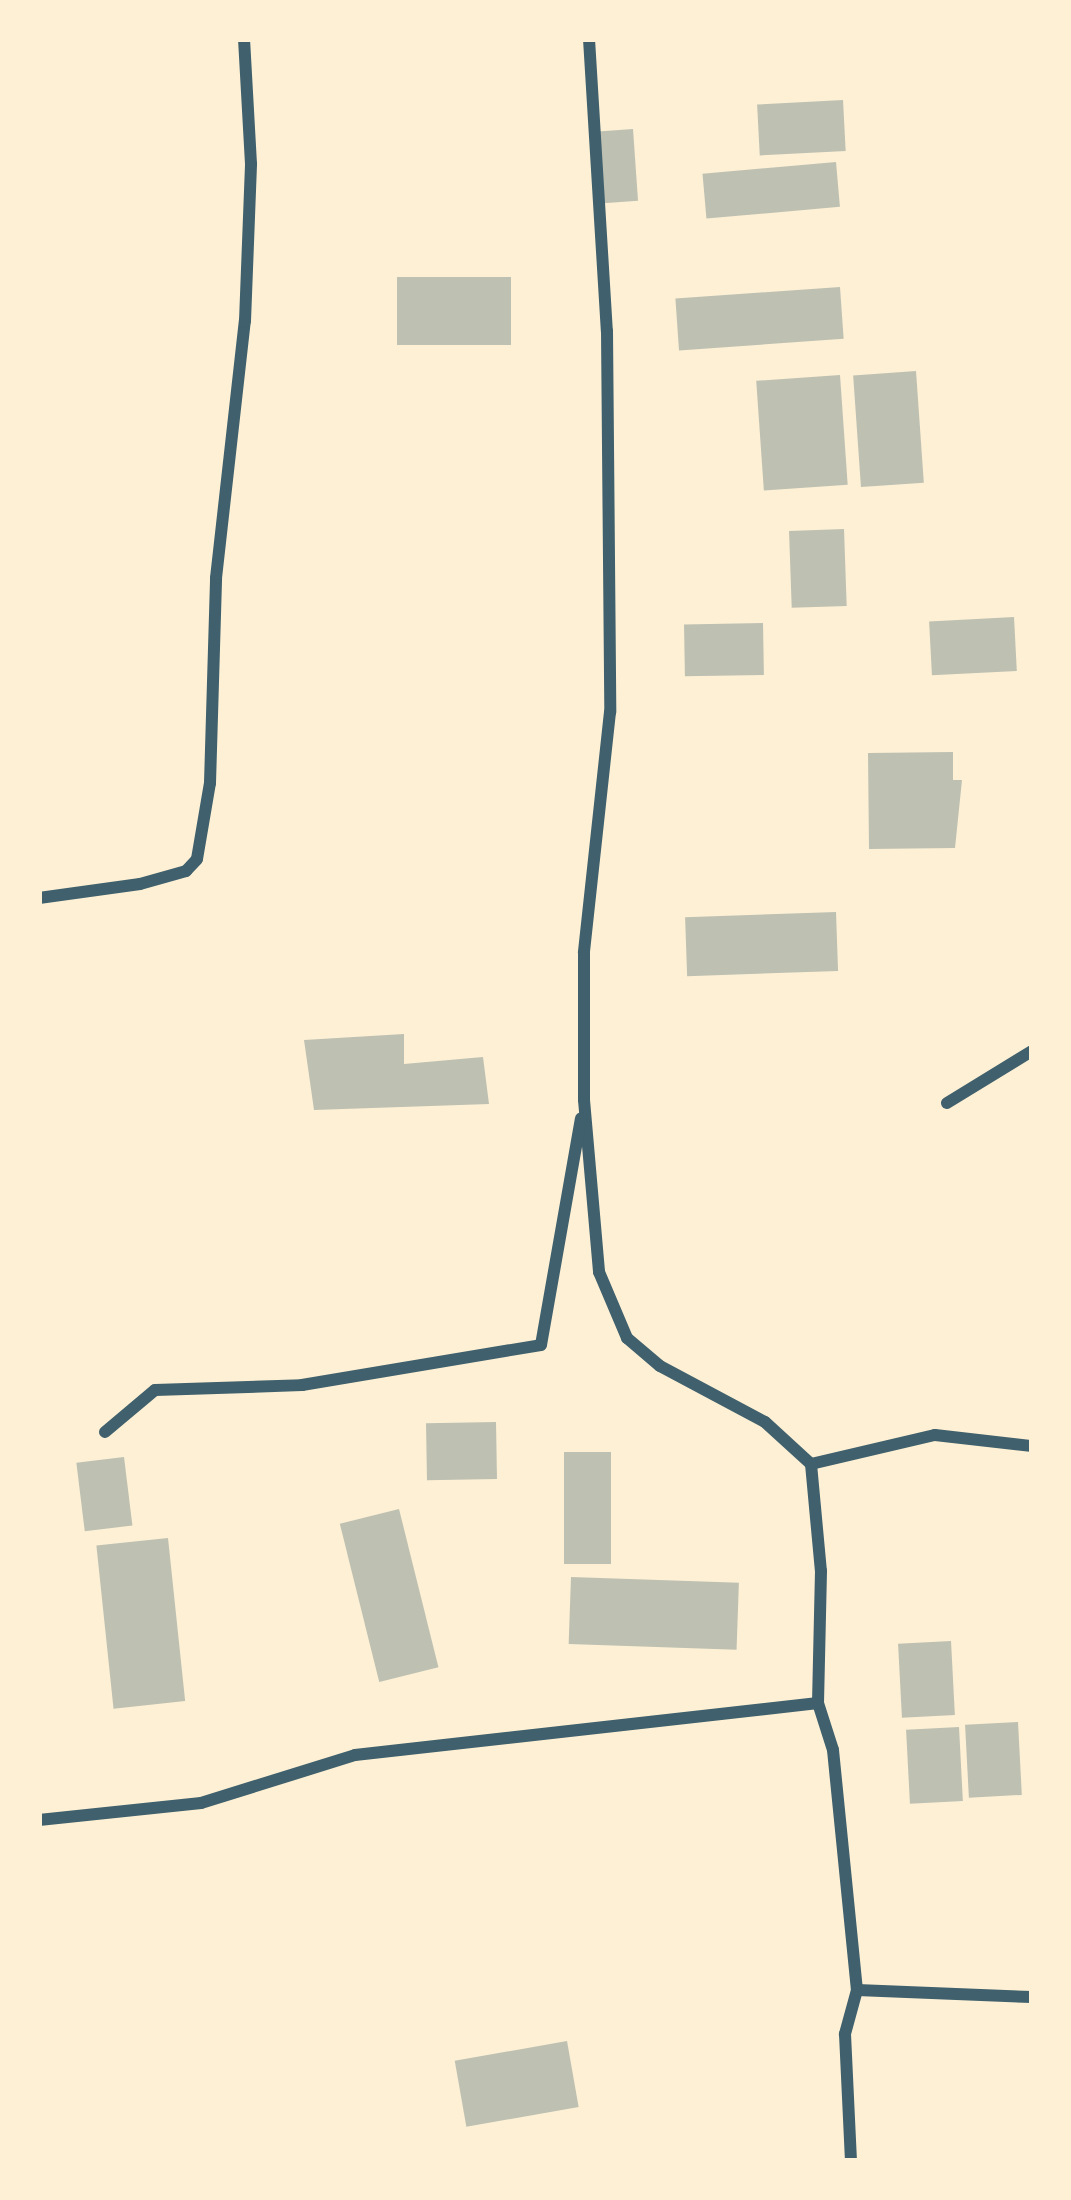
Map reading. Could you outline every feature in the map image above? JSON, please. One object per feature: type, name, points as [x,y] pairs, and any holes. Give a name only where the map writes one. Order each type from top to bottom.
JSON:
[{"type":"street","points":[[39,898],[140,884],[186,872],[197,859],[210,783],[216,578],[244,322],[251,164],[244,39]]},
{"type":"street","points":[[589,39],[607,331],[610,712],[584,953],[584,1100],[599,1272],[627,1338],[660,1366],[765,1422],[812,1464],[821,1571],[818,1703],[833,1750],[857,1990],[845,2034],[851,2161]]},
{"type":"street","points":[[947,1103],[1032,1051]]},
{"type":"street","points":[[105,1432],[155,1390],[302,1385],[542,1345],[584,1100]]},
{"type":"street","points":[[812,1464],[934,1436],[1032,1446]]},
{"type":"street","points":[[39,1820],[201,1803],[355,1754],[818,1703]]},
{"type":"street","points":[[857,1990],[1032,1997]]},
{"type":"building","points":[[843,100],[846,151],[760,155],[757,105]]},
{"type":"building","points":[[633,129],[638,201],[603,203],[598,131]]},
{"type":"building","points":[[836,162],[840,207],[706,219],[703,174]]},
{"type":"building","points":[[397,277],[511,277],[511,345],[397,345]]},
{"type":"building","points":[[840,287],[844,339],[679,350],[675,299]]},
{"type":"building","points":[[916,371],[924,483],[861,487],[853,375]]},
{"type":"building","points":[[840,375],[848,485],[764,491],[756,381]]},
{"type":"building","points":[[844,529],[847,606],[792,608],[789,531]]},
{"type":"building","points":[[1014,617],[1017,671],[932,675],[929,621]]},
{"type":"building","points":[[763,623],[764,675],[685,676],[684,624]]},
{"type":"building","points":[[953,752],[953,780],[962,780],[955,848],[869,849],[868,753]]},
{"type":"building","points":[[836,912],[838,971],[687,976],[685,917]]},
{"type":"building","points":[[404,1034],[404,1064],[483,1057],[489,1104],[314,1110],[304,1040]]},
{"type":"building","points":[[496,1422],[497,1479],[427,1480],[426,1423]]},
{"type":"building","points":[[564,1452],[611,1452],[611,1564],[564,1564]]},
{"type":"building","points":[[124,1457],[132,1525],[85,1531],[76,1463]]},
{"type":"building","points":[[399,1509],[438,1667],[379,1682],[340,1524]]},
{"type":"building","points":[[168,1538],[185,1701],[114,1709],[96,1546]]},
{"type":"building","points":[[571,1577],[739,1583],[737,1650],[569,1644]]},
{"type":"building","points":[[951,1641],[955,1715],[902,1718],[898,1644]]},
{"type":"building","points":[[1018,1722],[1022,1795],[969,1798],[965,1725]]},
{"type":"building","points":[[959,1727],[963,1801],[910,1804],[906,1730]]},
{"type":"building","points":[[567,2041],[579,2107],[466,2127],[455,2061]]}]
